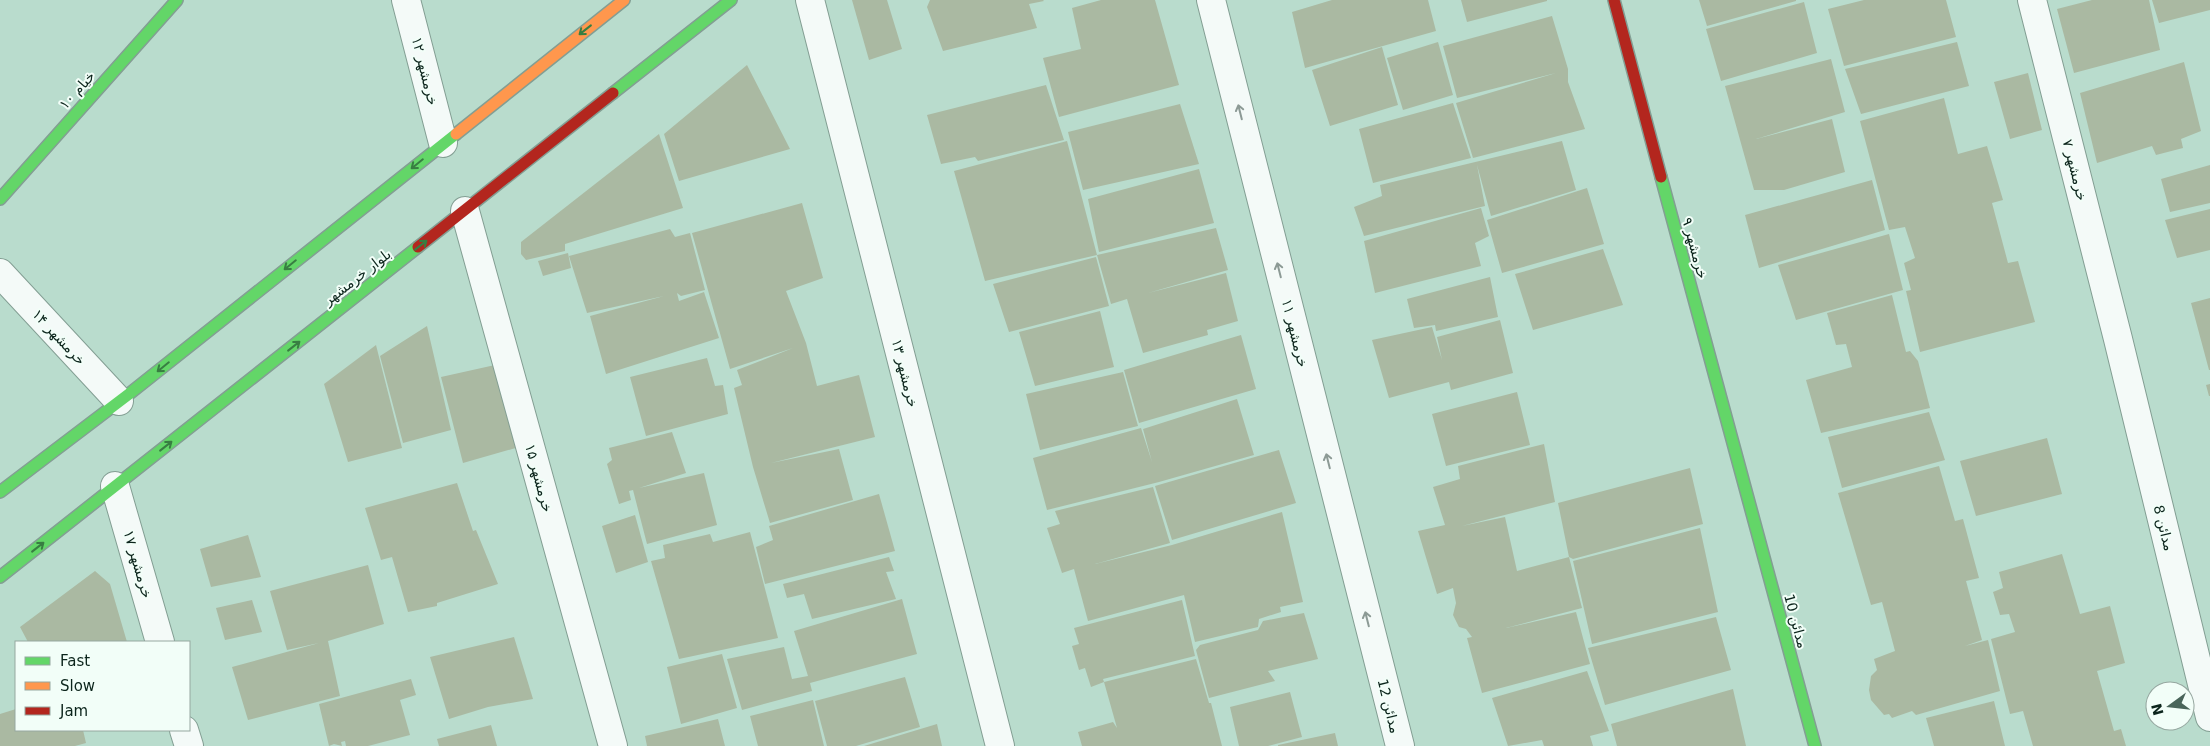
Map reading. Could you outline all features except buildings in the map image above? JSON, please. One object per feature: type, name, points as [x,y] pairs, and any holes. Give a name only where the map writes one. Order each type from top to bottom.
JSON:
[{"type":"main road","name":"خیام ۱۰","points":[[0,199],[177,0]]},
{"type":"main road","points":[[0,492],[119,402],[443,142],[624,0]]},
{"type":"main road","name":"بلوار خرمشهر","points":[[0,576],[732,0]]},
{"type":"main road","name":"خرمشهر ۹","points":[[1614,0],[1748,503]]},
{"type":"main road","name":"مدائن 10","points":[[1748,503],[1815,746]]},
{"type":"street","name":"خرمشهر ۱۲","points":[[406,0],[443,142]]},
{"type":"street","name":"خرمشهر ۱۳","points":[[810,0],[1000,746]]},
{"type":"street","name":"خرمشهر ۱۱","points":[[1212,0],[1379,666]]},
{"type":"street","name":"خرمشهر ۷","points":[[2032,0],[2118,340]]},
{"type":"street","name":"خرمشهر ۱۵","points":[[465,211],[613,746]]},
{"type":"street","name":"خرمشهر ۱۴","points":[[0,274],[119,402]]},
{"type":"street","name":"مدائن 8","points":[[2118,340],[2210,717]]},
{"type":"street","name":"خرمشهر ۱۷","points":[[115,486],[160,641]]},
{"type":"street","name":"مدائن 12","points":[[1379,666],[1400,746]]},
{"type":"street","points":[[184,731],[188,746]]},
{"type":"traffic: fast","points":[[0,199],[177,0]]},
{"type":"traffic: fast","points":[[613,93],[731,0]]},
{"type":"traffic: fast","points":[[0,492],[129,394],[456,134]]},
{"type":"traffic: fast","points":[[1661,177],[1815,746]]},
{"type":"traffic: fast","points":[[0,577],[418,247]]},
{"type":"traffic: slow","points":[[456,134],[624,0]]},
{"type":"traffic: jam","points":[[1614,0],[1661,177]]},
{"type":"traffic: jam","points":[[418,247],[613,93]]}]
